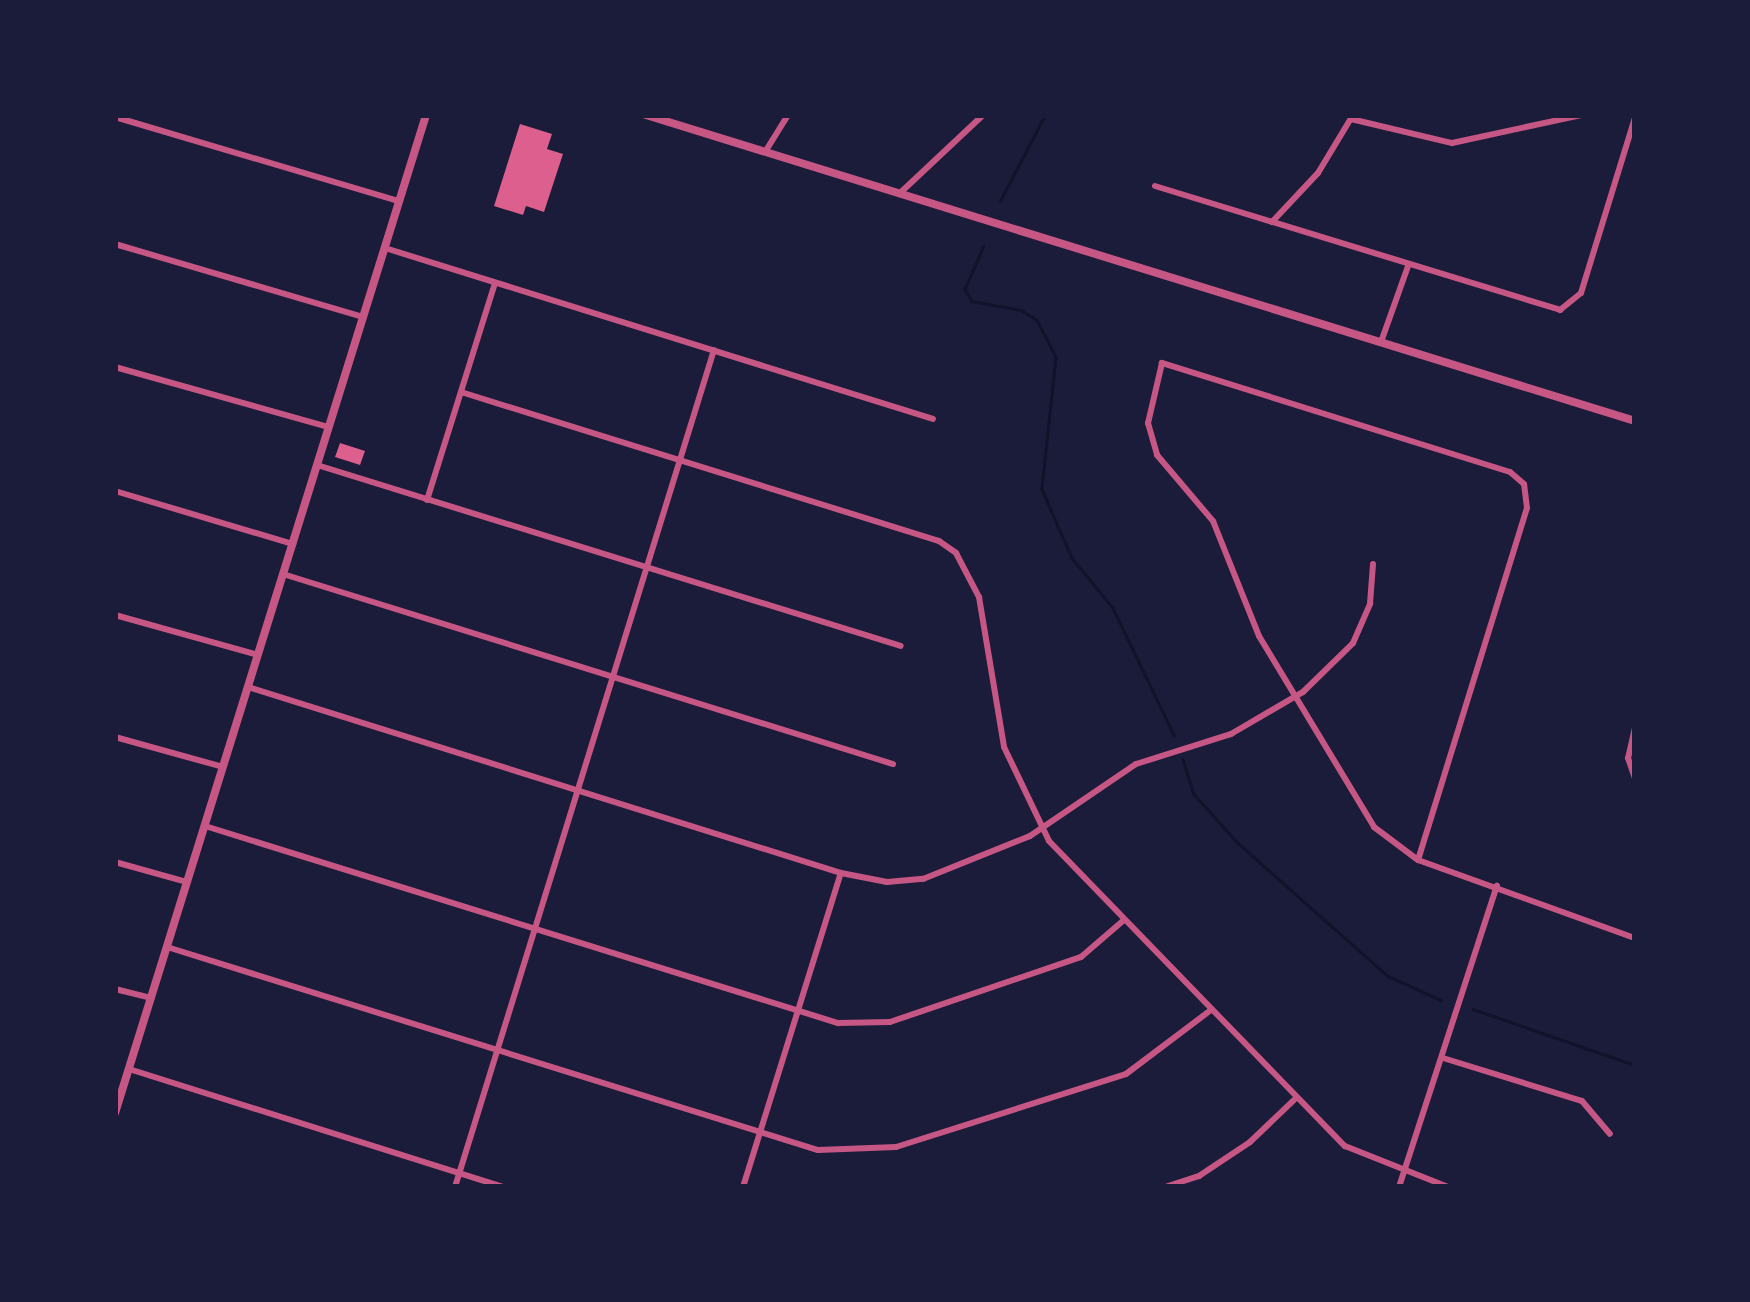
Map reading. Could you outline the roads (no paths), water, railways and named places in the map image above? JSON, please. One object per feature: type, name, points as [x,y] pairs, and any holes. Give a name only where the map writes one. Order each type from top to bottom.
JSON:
[{"type":"street","points":[[115,1113],[426,115]]},
{"type":"street","points":[[646,115],[1635,421]]},
{"type":"street","points":[[764,153],[788,115]]},
{"type":"street","points":[[898,195],[983,115]]},
{"type":"street","points":[[1272,222],[1318,174],[1352,117],[1452,143],[1581,115]]},
{"type":"street","points":[[115,117],[399,202]]},
{"type":"street","points":[[1154,186],[1550,312],[1566,308],[1582,293],[1635,118]]},
{"type":"street","points":[[115,244],[364,317]]},
{"type":"street","points":[[385,248],[933,418]]},
{"type":"street","points":[[1381,342],[1408,266]]},
{"type":"street","points":[[428,500],[495,283]]},
{"type":"street","points":[[455,1187],[714,350]]},
{"type":"street","points":[[1418,860],[1527,508],[1524,484],[1510,472],[1162,363],[1148,423],[1157,455],[1202,505],[1230,551],[1259,636],[1374,827],[1418,860],[1635,938]]},
{"type":"street","points":[[115,367],[329,427]]},
{"type":"street","points":[[461,392],[939,542],[969,573],[1004,747],[1040,828],[1294,1100],[1345,1146],[1404,1173],[1448,1187]]},
{"type":"street","points":[[317,465],[901,646]]},
{"type":"street","points":[[115,491],[292,544]]},
{"type":"street","points":[[248,687],[841,873],[887,882],[923,879],[964,868],[1040,828],[1136,764],[1231,734],[1293,697],[1353,643],[1370,604],[1373,564]]},
{"type":"street","points":[[283,574],[893,764]]},
{"type":"street","points":[[115,615],[258,654]]},
{"type":"street","points":[[1635,728],[1628,758],[1635,778]]},
{"type":"street","points":[[115,738],[223,767]]},
{"type":"street","points":[[204,826],[838,1022],[890,1022],[1081,957],[1124,920]]},
{"type":"street","points":[[115,862],[187,882]]},
{"type":"street","points":[[743,1187],[841,873]]},
{"type":"street","points":[[1399,1187],[1497,886]]},
{"type":"street","points":[[167,947],[818,1150],[896,1147],[1126,1074],[1211,1010]]},
{"type":"street","points":[[115,989],[151,998]]},
{"type":"street","points":[[1443,1058],[1582,1101],[1610,1134]]},
{"type":"street","points":[[129,1069],[503,1187]]},
{"type":"street","points":[[1165,1187],[1199,1176],[1250,1142],[1294,1100]]},
{"type":"waterway","points":[[1000,201],[1045,115]]},
{"type":"waterway","points":[[984,246],[965,289],[972,301],[1021,310],[1037,320],[1056,357],[1042,489],[1072,558],[1113,608],[1174,735]]},
{"type":"waterway","points":[[1183,759],[1194,794],[1237,842],[1388,976],[1441,1000]]},
{"type":"waterway","points":[[1473,1009],[1635,1065]]}]
